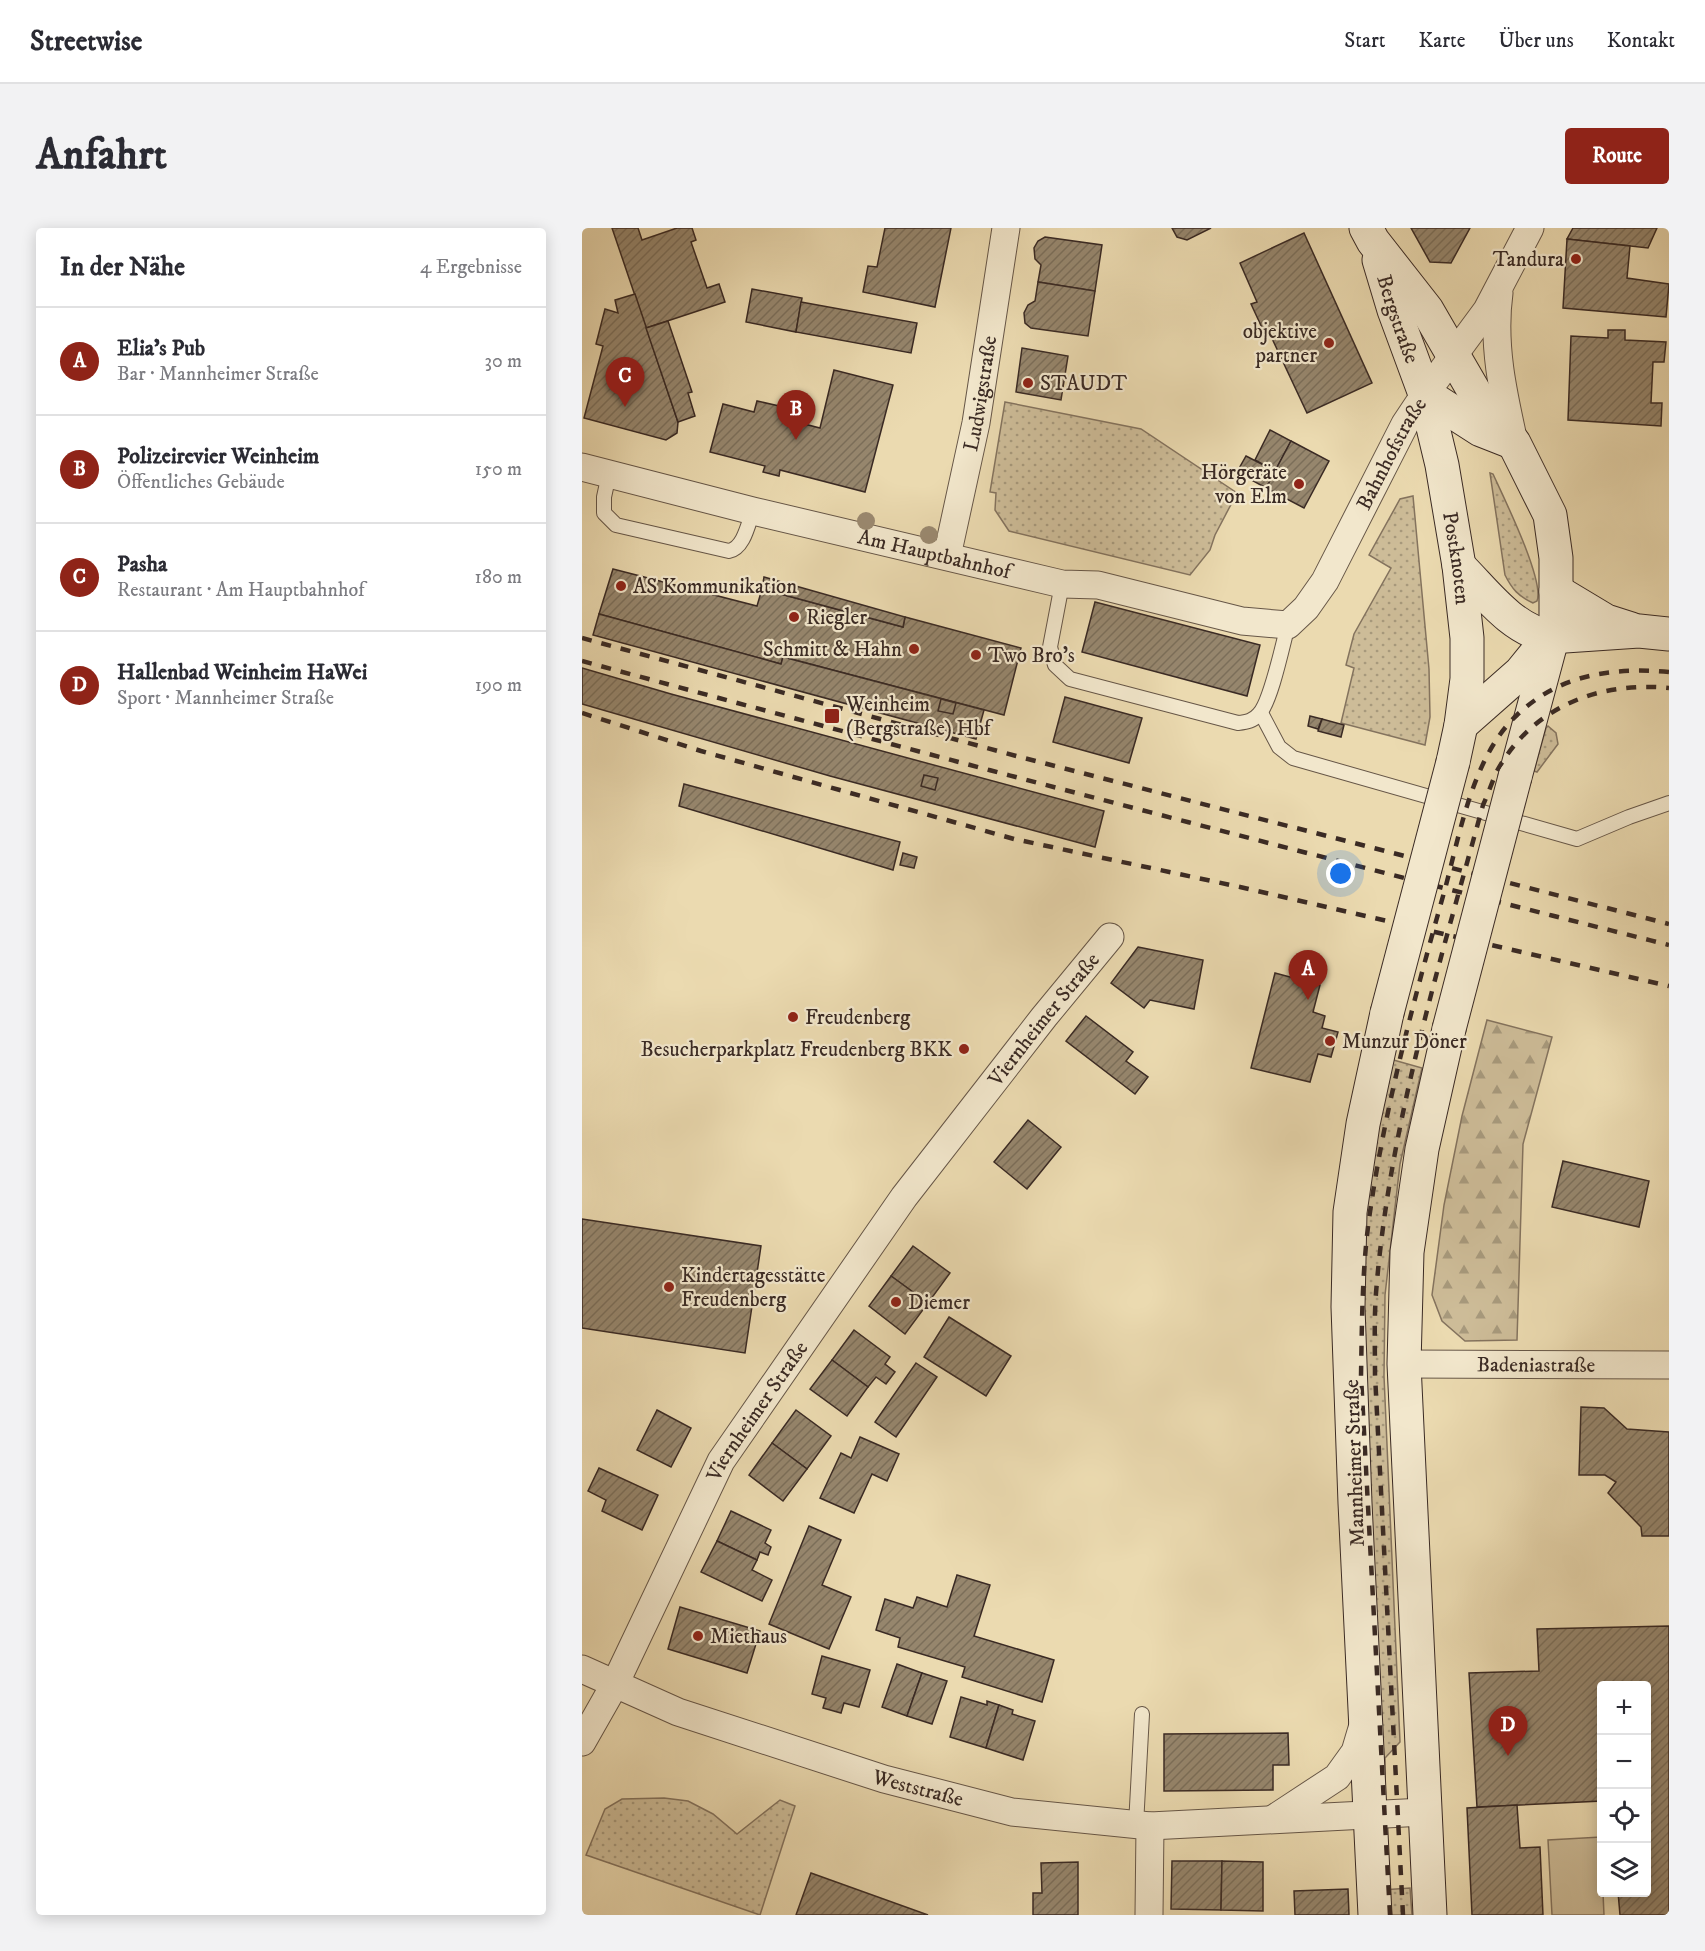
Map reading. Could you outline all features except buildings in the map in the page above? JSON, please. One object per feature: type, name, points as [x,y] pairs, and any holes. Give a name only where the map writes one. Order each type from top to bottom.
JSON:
[{"type":"main road","name":"Bergstraße","points":[[1370,235],[1427,310],[1454,357]]},
{"type":"main road","name":"Bergstraße","points":[[1370,235],[1394,310],[1425,394]]},
{"type":"main road","points":[[1430,1915],[1404,1364],[1407,1252],[1422,1149],[1449,1029],[1556,624],[1556,558],[1550,515],[1514,443],[1478,398],[1454,357]]},
{"type":"main road","points":[[1425,394],[1481,430],[1514,443]]},
{"type":"main road","name":"Postknoten","points":[[1425,394],[1442,465],[1459,566],[1467,652],[1466,687],[1453,762]]},
{"type":"main road","points":[[1459,566],[1516,623],[1528,631],[1552,637],[1654,633]]},
{"type":"main road","points":[[1516,623],[1539,622],[1550,610],[1556,591]]},
{"type":"main road","points":[[1556,591],[1606,621],[1654,633]]},
{"type":"main road","points":[[1461,725],[1521,672],[1552,637]]},
{"type":"main road","name":"Mannheimer Straße","points":[[1375,1915],[1354,1503],[1348,1307],[1350,1212],[1363,1124],[1387,1013],[1453,762]]},
{"type":"street","name":"Ludwigstraße","points":[[947,556],[976,423],[1006,228]]},
{"type":"street","name":"Bahnhofstraße","points":[[1288,625],[1306,608],[1324,581],[1405,424],[1487,310],[1530,228]]},
{"type":"street","name":"Bahnhofstraße","points":[[1500,286],[1496,325],[1501,385],[1514,443]]},
{"type":"street","name":"Am Hauptbahnhof","points":[[582,467],[753,511],[1062,584],[1098,585],[1242,621],[1288,625]]},
{"type":"street","name":"Viernheimer Straße","points":[[582,1742],[615,1684],[725,1455],[904,1197],[1044,1017],[1110,937]]},
{"type":"street","name":"Badeniastraße","points":[[1404,1364],[1669,1365]]},
{"type":"street","name":"Weststraße","points":[[582,1669],[678,1712],[884,1779],[1012,1812],[1143,1826],[1424,1812]]},
{"type":"street","points":[[1270,1821],[1337,1777],[1355,1752],[1366,1714]]},
{"type":"street","points":[[1143,1826],[1149,1915]]},
{"type":"lane","points":[[609,474],[604,497],[604,513],[616,525],[729,551],[734,550],[740,544],[753,511]]},
{"type":"lane","points":[[1062,584],[1050,647],[1054,666],[1070,679],[1238,723],[1251,722],[1261,713],[1275,675],[1288,625]]},
{"type":"lane","points":[[1261,713],[1279,747],[1293,758],[1577,839],[1669,803]]},
{"type":"lane","points":[[1142,1714],[1143,1826]]},
{"type":"green space","points":[[1005,402],[1141,429],[1237,493],[1215,535],[1210,550],[1190,575],[1009,531],[995,510],[996,493],[990,492]]},
{"type":"green space","points":[[1490,473],[1493,474],[1522,538],[1535,576],[1538,591],[1537,601],[1533,603],[1516,592],[1505,575]]},
{"type":"green space","points":[[1413,496],[1429,669],[1430,717],[1425,745],[1341,723],[1354,668],[1346,665],[1354,634],[1391,568],[1369,555],[1400,499]]},
{"type":"green space","points":[[1548,726],[1556,733],[1558,744],[1537,772],[1534,771]]},
{"type":"green space","points":[[1487,1020],[1552,1037],[1523,1144],[1517,1340],[1465,1341],[1442,1321],[1432,1295],[1444,1205],[1462,1116]]},
{"type":"green space","points":[[1390,1059],[1422,1068],[1400,1164],[1385,1295],[1384,1376],[1400,1742],[1385,1758],[1385,1778],[1376,1785],[1355,1375],[1362,1213]]},
{"type":"green space","points":[[664,1798],[688,1801],[713,1814],[737,1834],[780,1800],[795,1806],[760,1915],[586,1855],[605,1809],[622,1799]]},
{"type":"green space","points":[[1597,1837],[1597,1897],[1603,1897],[1604,1915],[1552,1915],[1548,1840]]},
{"type":"green space","points":[[1410,1888],[1412,1915],[1383,1915],[1382,1890]]},
{"type":"railway","points":[[582,638],[1020,757],[1669,924]]},
{"type":"railway","points":[[582,661],[1125,806],[1669,945]]},
{"type":"railway","points":[[1390,1915],[1361,1376],[1365,1253],[1384,1130],[1412,1009],[1463,820],[1470,796],[1489,752],[1517,715],[1551,690],[1588,676],[1628,671],[1669,672]]},
{"type":"railway","points":[[1403,1915],[1375,1375],[1375,1334],[1376,1293],[1383,1231],[1404,1108],[1433,986],[1483,805],[1497,771],[1529,730],[1548,715],[1570,703],[1593,694],[1618,689],[1669,688]]},
{"type":"railway","points":[[582,713],[701,751],[1014,839],[1240,887],[1669,986]]},
{"type":"place","name":"Tandura","points":[[1576,259]]},
{"type":"place","name":"objektive partner","points":[[1329,343]]},
{"type":"place","name":"STAUDT","points":[[1028,383]]},
{"type":"place","name":"Pasha","points":[[625,407]]},
{"type":"place","name":"Polizeirevier Weinheim","points":[[796,440]]},
{"type":"place","name":"Hörgeräte von Elm","points":[[1299,484]]},
{"type":"place","name":"AS Kommunikation","points":[[621,586]]},
{"type":"place","name":"Riegler","points":[[794,617]]},
{"type":"place","name":"Schmitt & Hahn","points":[[914,649]]},
{"type":"place","name":"Two Bro's","points":[[976,655]]},
{"type":"place","name":"Weinheim (Bergstraße) Hbf","points":[[832,716]]},
{"type":"place","name":"Elia's Pub","points":[[1308,1000]]},
{"type":"place","name":"Freudenberg","points":[[793,1017]]},
{"type":"place","name":"Munzur Döner","points":[[1330,1041]]},
{"type":"place","name":"Besucherparkplatz Freudenberg BKK","points":[[964,1049]]},
{"type":"place","name":"Kindertagesstätte Freudenberg","points":[[669,1287]]},
{"type":"place","name":"Diemer","points":[[896,1302]]},
{"type":"place","name":"Miethaus","points":[[698,1636]]},
{"type":"place","name":"Hallenbad Weinheim HaWei","points":[[1508,1756]]}]
